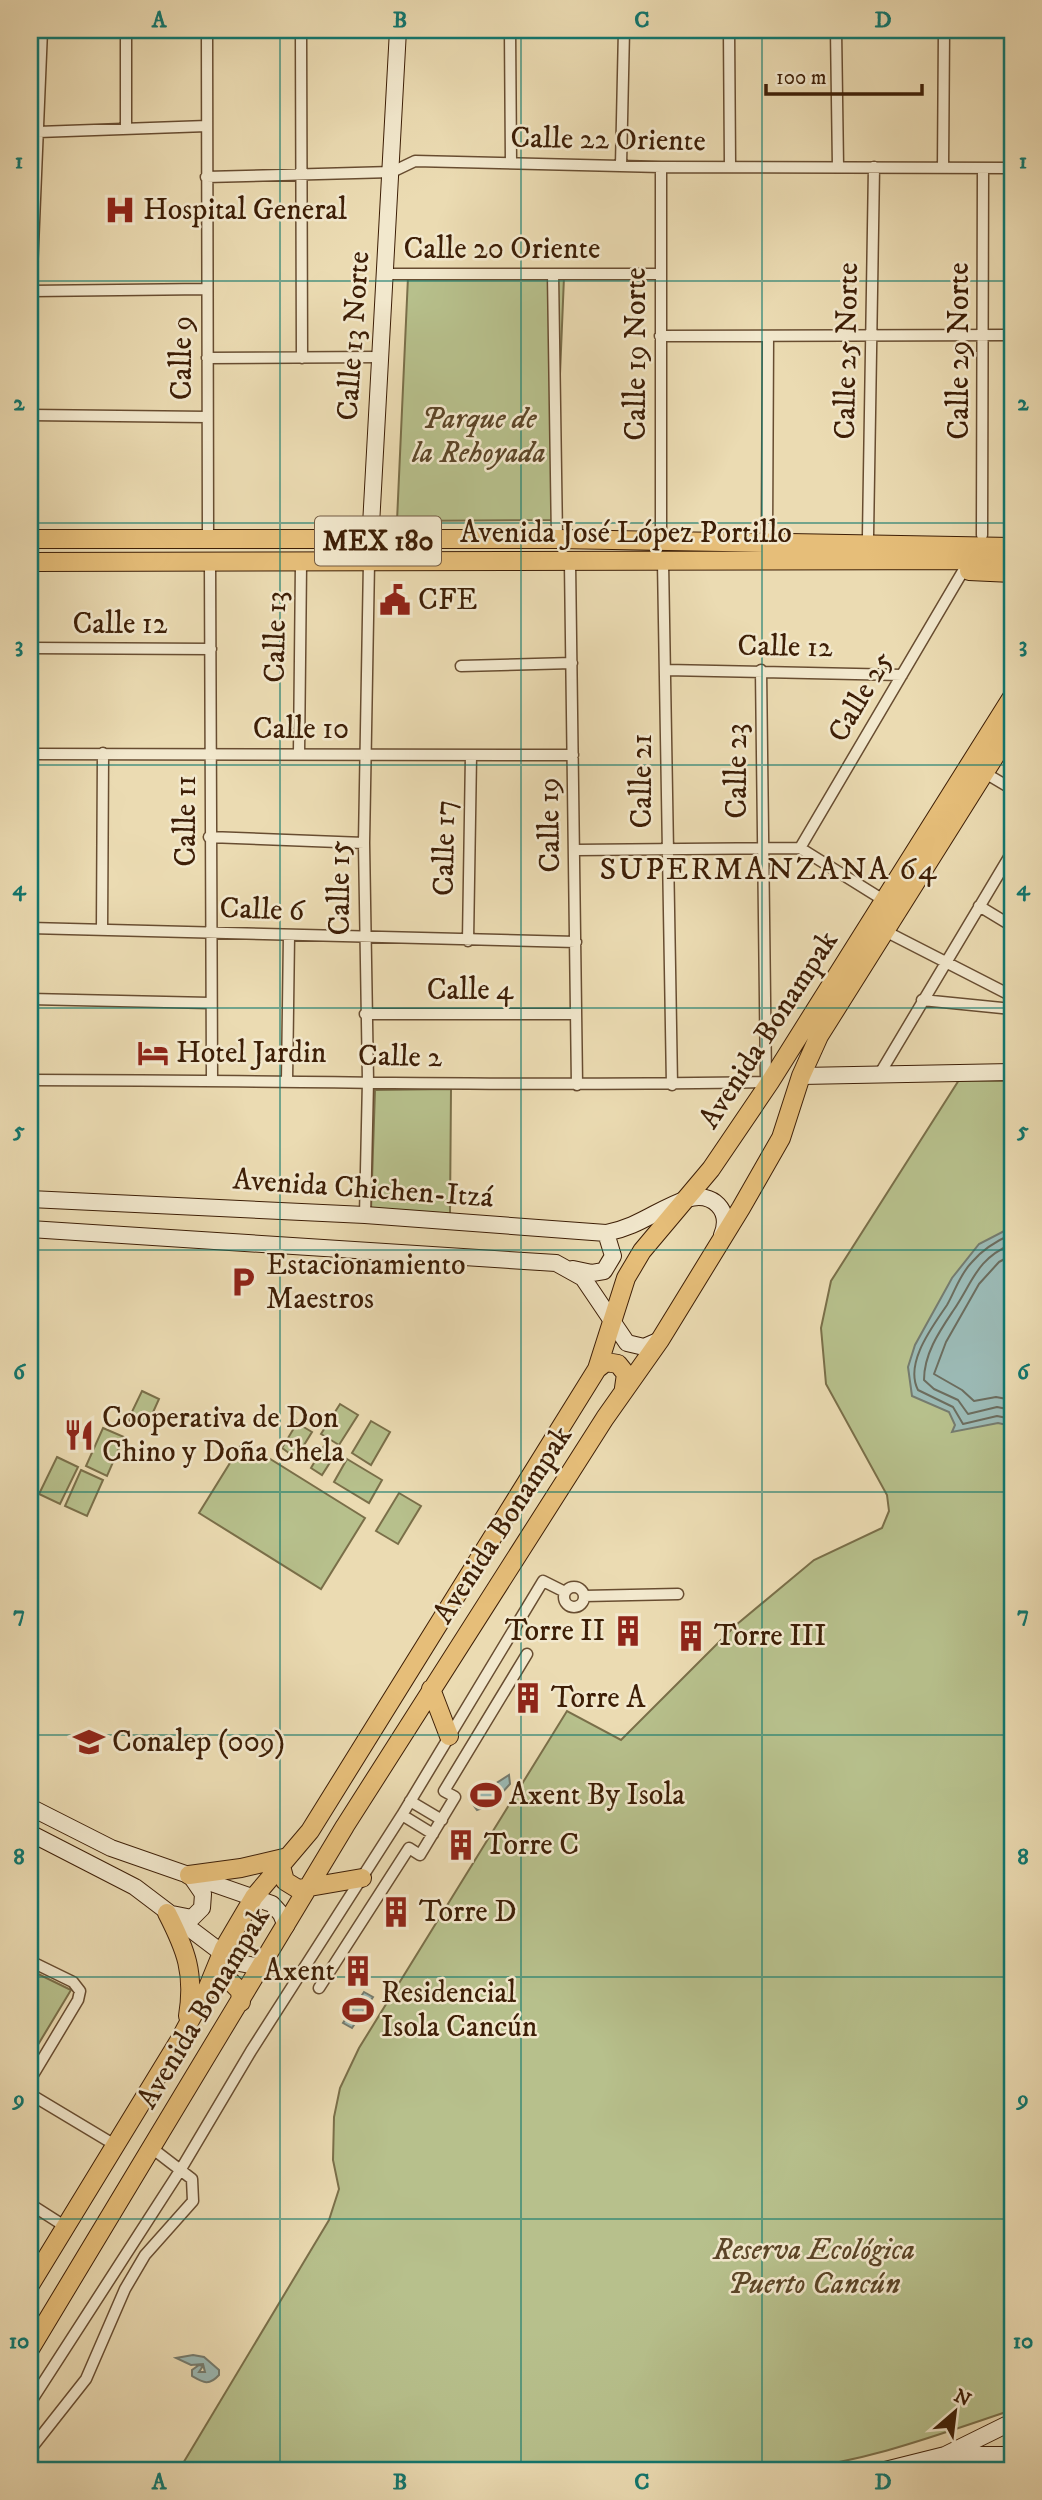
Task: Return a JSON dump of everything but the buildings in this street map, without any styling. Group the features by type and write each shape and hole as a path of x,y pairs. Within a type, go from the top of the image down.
{"main road":[{"path":"764,546 868,536 1012,536"},
{"name":"Avenida José López Portillo","path":"30,539 661,541 1012,560"},
{"name":"Avenida José López Portillo","path":"30,562 726,562 764,546 1012,547"},
{"path":"726,562 756,571 963,570 1012,573"},
{"name":"Avenida Bonampak","path":"30,2285 186,2029 254,1897 310,1831 597,1369 626,1278 642,1251 711,1168 885,901 1012,697"},
{"name":"Avenida Bonampak","path":"30,2349 431,1689 624,1388 660,1340 781,1138 801,1076 819,1036 1012,729"},
{"path":"597,1369 606,1362 618,1364 626,1374 624,1388"},
{"path":"431,1689 449,1735"},
{"path":"190,1875 284,1862 290,1886 298,1889 362,1878"},
{"path":"166,1913 186,1950 192,1991 186,2029"},
{"path":"208,1987 221,1980 231,1982 240,1991 241,2002"}],"street":[{"path":"30,319 33,178 38,132 42,30"},
{"path":"126,129 127,30"},
{"name":"Calle 9","path":"207,30 208,538"},
{"path":"301,30 302,358"},
{"name":"Calle 13 Norte","path":"369,562 398,30"},
{"path":"510,30 510,163"},
{"path":"621,165 624,30"},
{"path":"729,30 730,165"},
{"path":"836,30 838,167"},
{"path":"943,168 944,30"},
{"path":"38,132 207,126"},
{"name":"Calle 22 Oriente","path":"206,177 392,172 415,161 661,167 730,165 1012,168"},
{"name":"Calle 19 Norte","path":"661,167 661,541"},
{"name":"Calle 25 Norte","path":"868,536 874,167"},
{"name":"Calle 29 Norte","path":"982,535 983,168"},
{"name":"Calle 20 Oriente","path":"386,274 661,274"},
{"path":"553,274 558,539"},
{"path":"32,291 206,289"},
{"path":"660,336 1012,335"},
{"path":"764,546 768,336"},
{"path":"207,358 381,357"},
{"path":"30,415 207,417"},
{"name":"Calle 11","path":"210,562 212,1080"},
{"name":"Calle 15","path":"365,1215 368,1081 364,842 369,562"},
{"name":"Calle 21","path":"663,562 672,1084"},
{"name":"Calle 19","path":"570,563 576,850 577,1086"},
{"name":"Calle 13","path":"299,753 302,564"},
{"name":"Calle 25","path":"800,848 963,570"},
{"name":"Calle 12","path":"30,648 211,649"},
{"path":"461,666 572,663"},
{"name":"Calle 12","path":"666,670 902,675"},
{"name":"Calle 23","path":"761,670 761,849 768,1082"},
{"path":"102,930 103,753"},
{"name":"Calle 10","path":"30,754 573,755"},
{"name":"Calle 17","path":"468,941 471,755"},
{"path":"985,773 1012,789"},
{"path":"209,837 364,842"},
{"path":"576,850 800,848 885,901"},
{"path":"878,1075 943,963 1011,856"},
{"path":"979,906 1012,926"},
{"name":"Calle 6","path":"30,928 576,942"},
{"path":"885,931 1012,996"},
{"path":"287,1081 289,935"},
{"path":"30,999 210,1003"},
{"path":"922,1000 1012,1009"},
{"name":"Calle 4","path":"365,1014 575,1014"},
{"path":"801,1076 1012,1072"},
{"name":"Calle 2","path":"30,1080 368,1081 577,1086 768,1082"},
{"name":"Avenida Chichen-Itzá","path":"30,1199 365,1215 606,1233 634,1225 684,1200"},
{"path":"684,1200 708,1199 722,1208 726,1223 718,1244"},
{"name":"Avenida Chichen-Itzá","path":"30,1229 556,1263 592,1273 604,1272 613,1256 606,1233"},
{"path":"570,1269 595,1292 623,1339 632,1345 650,1346 660,1340"},
{"path":"30,2403 181,2169 251,2051 402,1815 543,1581 565,1592 576,1587 584,1596 678,1594"},
{"path":"318,1988 409,1848 420,1855 442,1820 455,1797 444,1791 527,1654"},
{"path":"410,1801 442,1820"},
{"path":"30,1807 111,1848 276,1907 286,1926"},
{"path":"402,1815 433,1834"},
{"path":"30,1833 135,1887 222,1955 245,1966 261,1967"},
{"path":"166,1913 192,1918 202,1908 203,1894 190,1875"},
{"path":"30,1961 73,1982 80,1991 30,2080"},
{"path":"30,2094 115,2146"},
{"path":"30,2449 86,2379 125,2289 145,2255 193,2201 192,2179 153,2149"},
{"path":"30,2204 65,2227"},
{"path":"886,2470 945,2455 1005,2425"},
{"path":"1005,2425 995,2445 1010,2456"},
{"path":"945,2455 1010,2456"}],"green space":[{"name":"Parque de la Rehoyada","path":"408,277 564,277 554,520 397,521"},
{"name":"Reserva Ecológica Puerto Cancún","path":"959,1080 1012,1081 1012,2410 873,2454 788,2470 179,2470 329,2220 339,2189 333,2160 334,2117 340,2088 359,2048 567,1711 621,1740 736,1625 814,1560 882,1528 889,1511 887,1495 826,1384 821,1328 831,1281"},
{"path":"451,1089 450,1214 371,1210 375,1090"},
{"path":"142,1391 159,1399 146,1428 128,1420"},
{"path":"340,1404 358,1415 339,1445 321,1434"},
{"path":"371,1421 390,1432 371,1465 352,1453"},
{"path":"297,1423 312,1432 296,1458 282,1448"},
{"path":"103,1428 124,1437 107,1476 86,1466"},
{"path":"243,1442 365,1518 321,1589 199,1513"},
{"path":"324,1446 336,1453 322,1475 311,1468"},
{"path":"57,1457 78,1467 60,1504 39,1494"},
{"path":"347,1459 382,1480 369,1503 334,1482"},
{"path":"81,1470 103,1480 87,1516 65,1506"},
{"path":"399,1493 421,1506 398,1544 376,1531"},
{"path":"30,1970 71,1990 30,2058"}],"water":[{"path":"1012,1227 1012,1426 998,1423 952,1432 955,1425 949,1412 912,1396 908,1367 915,1345 952,1278 979,1244"},
{"name":"Axent By Isola","path":"509,1775 510,1784 491,1805 477,1810 469,1799 475,1790 487,1789"},
{"name":"Residencial Isola Cancún","path":"364,1992 373,1997 352,2028 343,2023"},
{"path":"193,2355 204,2357 219,2370 219,2375 212,2381 203,2382 192,2376 192,2370 199,2365 203,2366 199,2372 205,2372 203,2364 191,2365 176,2358"}],"place":[{"name":"Hospital General","path":"120,210"},
{"name":"CFE","path":"395,600"},
{"name":"Hotel Jardin","path":"153,1053"},
{"name":"Estacionamiento Maestros","path":"243,1282"},
{"name":"Cooperativa de Don Chino y Doña Chela","path":"79,1435"},
{"name":"Torre II","path":"628,1631"},
{"name":"Torre III","path":"691,1636"},
{"name":"Torre A","path":"528,1698"},
{"name":"Conalep (009)","path":"89,1742"},
{"name":"Axent By Isola","path":"486,1795"},
{"name":"Torre C","path":"461,1845"},
{"name":"Torre D","path":"396,1912"},
{"name":"Axent","path":"358,1971"},
{"name":"Residencial Isola Cancún","path":"358,2010"}],"district":[{"name":"SUPERMANZANA 64","path":"769,870"}]}
